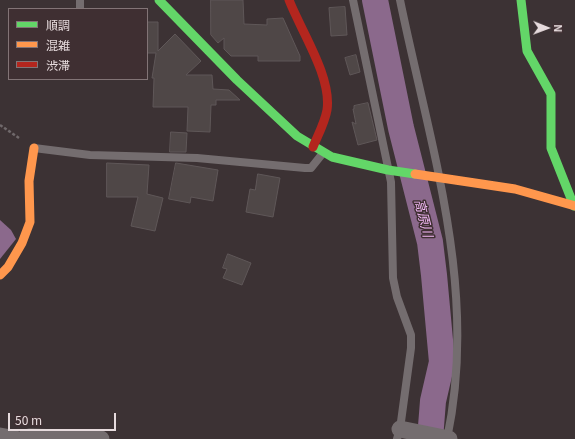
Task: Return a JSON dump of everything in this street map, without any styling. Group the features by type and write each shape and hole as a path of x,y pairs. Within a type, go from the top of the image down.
{"street":[{"path":"159,0 237,80 297,136 323,153 332,157 391,170 515,189 574,206"},
{"path":"289,0 295,19 322,75 327,94 328,109 313,147"},
{"path":"521,0 527,51 531,61 551,94 551,148 574,206"},
{"path":"0,275 8,267 22,243 30,222 29,181 34,148"},
{"path":"399,434 448,439"},
{"path":"0,436 16,439"},
{"path":"23,439 29,437 92,439"}],"lane":[{"path":"353,0 391,170 393,278 397,297 411,335 411,348 399,434"},
{"path":"400,0 454,257 458,311 455,397 448,439"},
{"path":"34,148 90,155 197,158 305,168 311,168 323,153"}],"path":[{"path":"0,124 34,148"}],"shaded area":[{"path":"0,220 11,230 16,239 0,259"}],"building":[{"path":"211,0 243,0 244,24 267,25 267,19 283,18 300,56 300,61 258,61 258,56 231,56 224,49 224,38 218,43 211,35"},
{"path":"345,7 347,35 331,36 329,8"},
{"path":"148,22 158,22 158,51 175,34 201,61 186,75 212,75 213,89 229,90 240,100 216,100 216,105 211,105 210,132 187,131 188,107 153,107 154,78 152,78 156,53 148,53"},
{"path":"356,55 360,72 350,75 345,58"},
{"path":"368,103 377,140 358,145 352,122 356,124 353,109 354,106"},
{"path":"171,132 187,133 186,152 170,152"},
{"path":"107,163 149,165 147,194 163,198 155,231 131,226 138,197 107,197"},
{"path":"176,163 218,170 213,201 191,197 190,203 169,199"},
{"path":"258,174 280,178 273,217 246,212 250,189 255,190"},
{"path":"228,254 251,263 242,285 223,278 227,269 223,268"}],"waterway":[{"name":"高原川","path":"375,0 401,128 430,242 442,362 433,401 430,439"}],"traffic: fast":[{"path":"159,0 237,80 297,136 332,157 388,170 415,174"},
{"path":"521,0 527,51 551,94 551,148 574,206"}],"traffic: slow":[{"path":"0,275 8,267 22,243 30,222 29,181 34,148"},
{"path":"415,174 515,189 575,206"}],"traffic: jam":[{"path":"289,0 314,54 325,83 327,110 323,124 313,147"}]}
